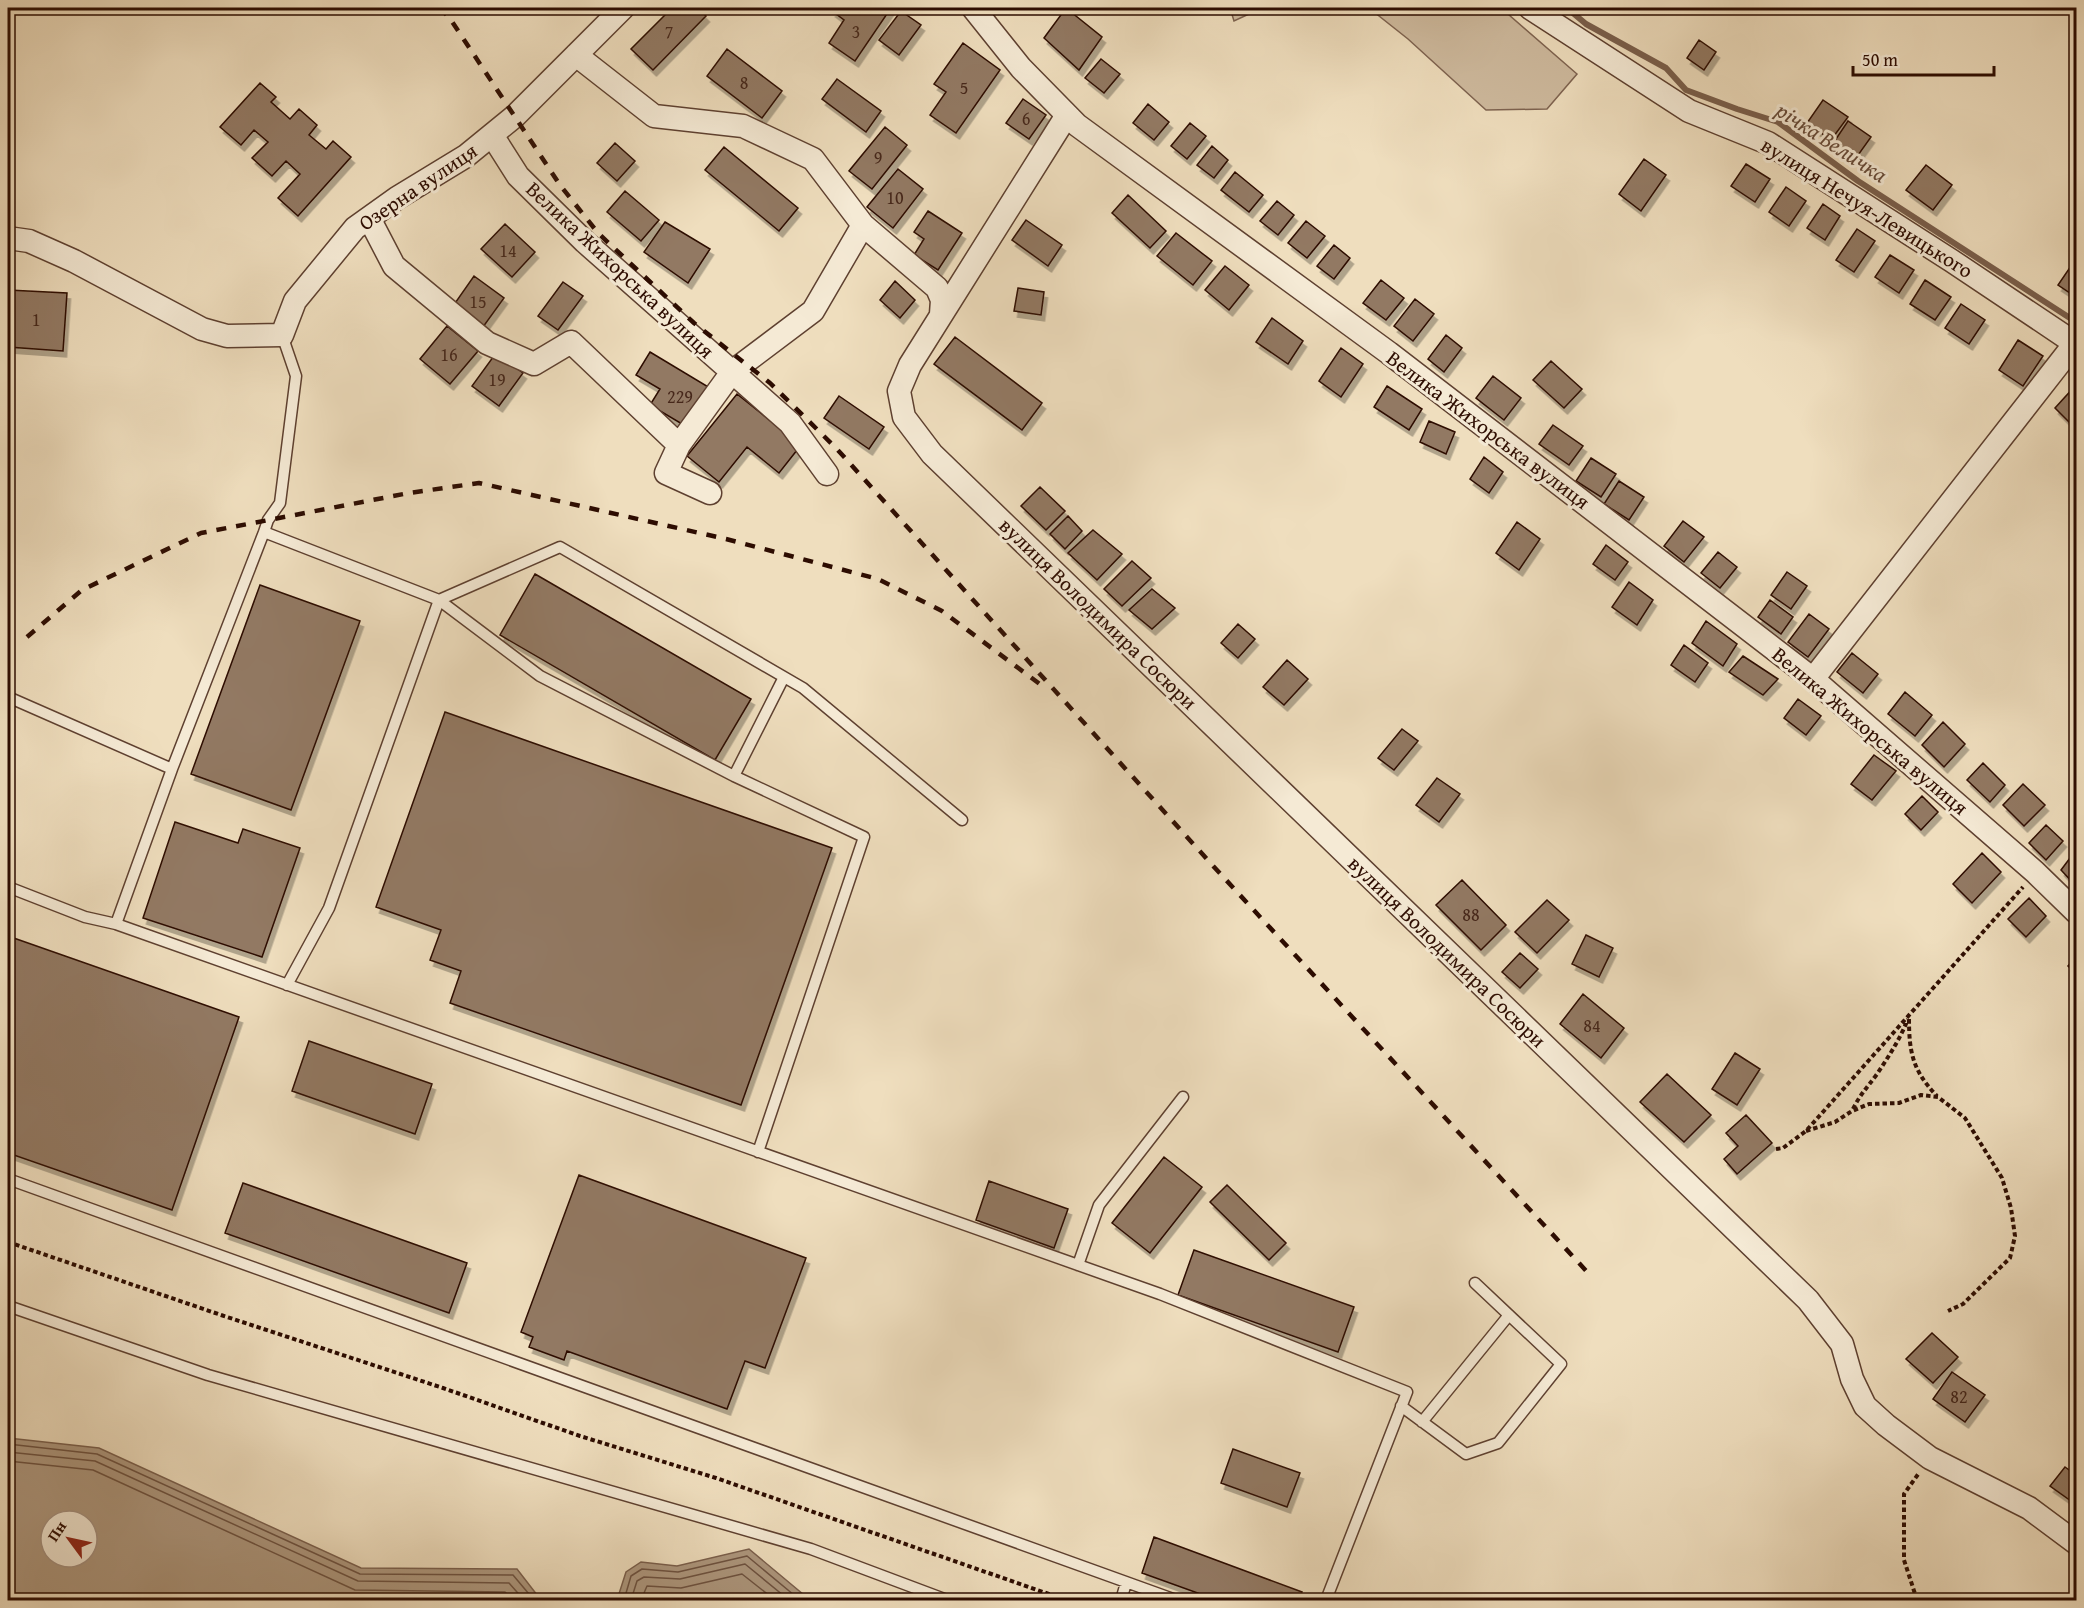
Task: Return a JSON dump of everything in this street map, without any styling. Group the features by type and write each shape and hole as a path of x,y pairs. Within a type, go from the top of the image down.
{"street":[{"name":"Озерна вулиця","path":"282,335 295,301 356,228 397,198 466,156 492,135 515,116 623,8"},
{"path":"941,314 1067,115 1022,68 973,8"},
{"name":"вулиця Нечуя-Левицького","path":"1530,8 1689,111 1768,142 2076,343"},
{"path":"576,55 654,116 742,126 813,159 863,225 937,288 942,300 941,314"},
{"name":"Велика Жихорська вулиця","path":"1067,115 1086,132 1389,354 1813,679 2035,872 2076,912"},
{"name":"Велика Жихорська вулиця","path":"492,135 518,176 568,226 790,423 827,474"},
{"path":"369,218 394,266 487,342 534,364 571,342 679,445"},
{"path":"732,372 813,311 863,225"},
{"path":"8,238 29,241 74,261 202,329 227,336 282,335"},
{"name":"вулиця Володимира Сосюри","path":"941,314 910,365 899,391 904,417 932,454 1808,1300 1842,1344 1852,1379 1865,1406 1930,1458 2029,1508 2076,1543"},
{"path":"1813,679 2076,343"},
{"name":"Велика Жихорська вулиця","path":"710,493 666,473 679,445 732,372"}],"lane":[{"path":"116,924 172,769 268,520 280,503 296,376 282,335"},
{"path":"264,532 439,600 540,676 734,776 864,837 758,1152"},
{"path":"287,985 329,908 439,600 560,547 803,688 962,820"},
{"path":"734,776 784,677"},
{"path":"8,697 172,769"},
{"path":"8,887 85,917 116,924 1077,1264 1160,1294 1407,1392 1326,1600"},
{"path":"1077,1264 1099,1205 1183,1097"},
{"path":"8,1179 1176,1600"},
{"path":"1401,1406 1466,1454 1498,1443 1561,1364 1475,1283"},
{"path":"8,1306 208,1375 811,1550 947,1600"},
{"path":"1422,1422 1509,1315"},
{"path":"1121,1600 1126,1583"}],"path":[{"path":"1776,1149 1782,1148 1806,1131 2035,872"},
{"path":"1909,1016 1912,1060 1926,1084 1938,1097 1965,1118 2002,1178 2011,1208 2015,1236 2010,1258 1962,1304 1948,1311"},
{"path":"1852,1111 1860,1093 1875,1076 1901,1038 1909,1016"},
{"path":"1806,1131 1835,1122 1869,1104 1899,1103 1921,1095 1938,1097"},
{"path":"8,1242 220,1315 433,1384 580,1436 716,1478 1066,1600"},
{"path":"1917,1600 1904,1560 1904,1494 1930,1458"}],"shaded area":[{"path":"1230,8 1262,8 1234,21"},
{"path":"1369,8 1501,8 1577,74 1547,109 1486,110 1408,39"}],"water":[{"path":"8,1438 99,1448 361,1568 517,1569 541,1600 8,1600"},
{"path":"749,1549 810,1600 617,1600 626,1572 641,1562 677,1566"}],"building":[{"path":"672,8 698,8 706,16 653,70 631,49"},
{"path":"835,8 891,8 855,61 829,43 844,20 832,11"},
{"path":"1066,8 1102,37 1079,70 1044,38"},
{"path":"901,11 921,25 899,55 879,40"},
{"path":"1699,40 1716,52 1704,70 1687,58"},
{"path":"963,43 1000,70 956,133 930,115 946,92 934,84"},
{"path":"727,49 782,91 762,118 707,76"},
{"path":"1101,59 1120,74 1104,93 1085,78"},
{"path":"837,79 881,111 866,132 822,99"},
{"path":"260,83 276,97 271,102 290,119 299,109 317,125 309,135 326,149 333,141 351,157 298,216 278,198 300,174 286,161 272,176 252,158 268,142 254,130 241,145 220,127"},
{"path":"1023,99 1046,115 1029,139 1006,123"},
{"path":"1823,100 1848,117 1831,140 1807,123"},
{"path":"1148,104 1169,122 1154,140 1133,123"},
{"path":"1848,121 1871,137 1856,158 1834,142"},
{"path":"1190,123 1206,136 1187,159 1171,146"},
{"path":"885,127 907,145 872,189 849,171"},
{"path":"615,143 635,161 617,181 597,163"},
{"path":"1212,146 1228,160 1214,178 1197,165"},
{"path":"724,147 798,208 779,231 705,170"},
{"path":"1644,159 1666,175 1641,211 1619,194"},
{"path":"1746,164 1770,179 1755,202 1731,186"},
{"path":"1926,165 1952,185 1933,210 1906,190"},
{"path":"898,169 923,189 893,228 867,207"},
{"path":"1235,172 1263,195 1249,212 1221,190"},
{"path":"1786,187 1806,201 1789,226 1769,212"},
{"path":"625,191 659,220 641,241 607,212"},
{"path":"1128,195 1166,231 1150,248 1112,213"},
{"path":"1277,201 1294,215 1278,235 1260,221"},
{"path":"1823,204 1840,216 1825,240 1807,228"},
{"path":"928,211 962,233 938,270 914,255 924,239 914,232"},
{"path":"1026,220 1062,245 1048,266 1012,240"},
{"path":"1306,221 1325,236 1307,258 1288,243"},
{"path":"665,222 710,249 688,283 644,252"},
{"path":"505,224 535,252 512,277 481,249"},
{"path":"1857,229 1875,241 1854,272 1836,260"},
{"path":"1176,233 1212,261 1193,285 1157,256"},
{"path":"1334,245 1350,258 1334,279 1317,266"},
{"path":"1890,255 1914,270 1899,293 1875,277"},
{"path":"2073,263 2076,265 2076,297 2058,285"},
{"path":"1225,266 1249,285 1229,310 1205,290"},
{"path":"474,276 504,298 483,327 453,306"},
{"path":"1381,280 1404,298 1386,320 1363,303"},
{"path":"1925,280 1951,297 1935,320 1910,304"},
{"path":"895,281 915,300 900,318 880,300"},
{"path":"563,282 583,296 558,330 538,316"},
{"path":"1018,288 1044,292 1041,315 1014,311"},
{"path":"8,290 67,293 63,351 8,347"},
{"path":"1415,299 1434,314 1413,341 1394,326"},
{"path":"1961,304 1985,320 1969,344 1945,328"},
{"path":"1272,318 1303,341 1288,364 1256,342"},
{"path":"447,326 478,351 450,384 420,359"},
{"path":"1446,335 1462,348 1444,372 1428,359"},
{"path":"955,337 1042,403 1022,430 934,364"},
{"path":"2018,340 2043,356 2023,386 1999,370"},
{"path":"1341,348 1363,364 1341,397 1319,381"},
{"path":"650,352 710,388 687,427 650,405 660,389 636,375"},
{"path":"496,353 523,373 499,406 472,386"},
{"path":"1551,361 1582,389 1564,408 1533,380"},
{"path":"1493,376 1521,398 1504,420 1476,398"},
{"path":"2076,385 2076,429 2055,408"},
{"path":"1387,386 1422,409 1409,430 1374,407"},
{"path":"737,394 801,445 779,473 747,447 719,482 687,456"},
{"path":"839,396 884,427 869,449 824,418"},
{"path":"1429,421 1455,432 1446,454 1420,442"},
{"path":"1553,425 1583,446 1569,465 1539,444"},
{"path":"1484,457 1503,472 1489,493 1470,479"},
{"path":"1591,458 1616,474 1601,497 1576,481"},
{"path":"1619,481 1644,497 1629,520 1604,504"},
{"path":"1040,487 1065,511 1046,530 1021,506"},
{"path":"1068,516 1082,531 1065,549 1050,534"},
{"path":"1683,521 1704,537 1684,562 1664,546"},
{"path":"1517,522 1540,539 1519,570 1496,553"},
{"path":"1093,530 1122,554 1097,580 1068,553"},
{"path":"1606,545 1628,562 1615,580 1593,564"},
{"path":"1718,552 1737,567 1720,588 1701,573"},
{"path":"1132,561 1151,578 1122,606 1104,589"},
{"path":"1787,572 1807,586 1791,609 1771,595"},
{"path":"535,574 751,699 715,760 500,635"},
{"path":"1629,582 1653,600 1637,625 1612,607"},
{"path":"260,585 360,621 291,810 191,774"},
{"path":"1152,589 1175,608 1152,629 1129,610"},
{"path":"1770,600 1793,617 1781,634 1758,617"},
{"path":"1809,614 1829,629 1808,657 1788,642"},
{"path":"1706,621 1737,644 1723,666 1692,643"},
{"path":"1238,624 1255,639 1238,658 1221,643"},
{"path":"1684,645 1708,663 1695,682 1671,665"},
{"path":"1852,653 1878,674 1863,693 1837,672"},
{"path":"1743,656 1778,679 1763,695 1729,672"},
{"path":"1287,660 1308,679 1284,705 1263,687"},
{"path":"1905,692 1932,715 1915,736 1888,714"},
{"path":"1798,699 1821,716 1806,735 1784,718"},
{"path":"445,712 832,848 741,1105 450,1003 461,971 430,960 441,930 376,907"},
{"path":"1943,722 1965,744 1944,767 1922,745"},
{"path":"1402,729 1418,741 1394,770 1378,758"},
{"path":"1874,755 1896,771 1872,800 1851,784"},
{"path":"1983,763 2005,785 1990,802 1967,780"},
{"path":"1437,778 1460,794 1439,822 1416,805"},
{"path":"2023,784 2045,805 2024,826 2003,805"},
{"path":"1922,796 1938,812 1921,830 1905,814"},
{"path":"175,822 238,843 243,829 300,848 262,957 143,918"},
{"path":"2046,825 2063,841 2046,860 2029,843"},
{"path":"2076,850 2076,886 2061,870"},
{"path":"1982,853 2001,872 1972,903 1953,884"},
{"path":"1462,880 1506,925 1481,950 1436,905"},
{"path":"2029,898 2046,916 2026,937 2008,919"},
{"path":"1547,900 1569,920 1537,953 1515,932"},
{"path":"1586,935 1613,948 1599,977 1572,964"},
{"path":"8,936 239,1017 172,1210 8,1153"},
{"path":"1520,953 1538,969 1520,988 1502,972"},
{"path":"2076,957 2076,974 2068,966"},
{"path":"1583,994 1624,1028 1601,1058 1560,1024"},
{"path":"309,1041 432,1084 415,1134 292,1091"},
{"path":"1735,1053 1760,1069 1737,1105 1712,1089"},
{"path":"1667,1074 1711,1115 1684,1142 1640,1102"},
{"path":"1746,1115 1772,1143 1737,1174 1724,1159 1738,1146 1726,1133"},
{"path":"1164,1157 1202,1187 1150,1253 1112,1223"},
{"path":"579,1175 806,1258 765,1368 745,1361 727,1409 567,1351 564,1360 529,1347 533,1337 521,1332"},
{"path":"989,1181 1068,1209 1054,1248 976,1220"},
{"path":"243,1183 467,1263 449,1313 225,1233"},
{"path":"1227,1185 1286,1243 1269,1260 1210,1202"},
{"path":"1194,1250 1354,1307 1338,1352 1178,1295"},
{"path":"1932,1333 1958,1357 1933,1383 1906,1359"},
{"path":"1952,1372 1985,1395 1965,1422 1933,1399"},
{"path":"2076,1424 2076,1440 2070,1436"},
{"path":"1233,1449 1300,1473 1287,1507 1221,1483"},
{"path":"2065,1467 2076,1475 2076,1494 2071,1501 2050,1486"},
{"path":"1154,1537 1302,1592 1298,1600 1217,1600 1142,1573"}],"waterway":[{"name":"річка Величка","path":"1567,8 1586,24 1666,68 1686,90 1778,122 1858,181 2073,320"}],"railway":[{"path":"439,8 449,17 560,185 598,233 694,323 770,383 836,448 1215,868 1590,1275"},
{"path":"27,637 82,590 201,533 409,493 479,483 726,539 878,579 942,611 1041,685"}]}
